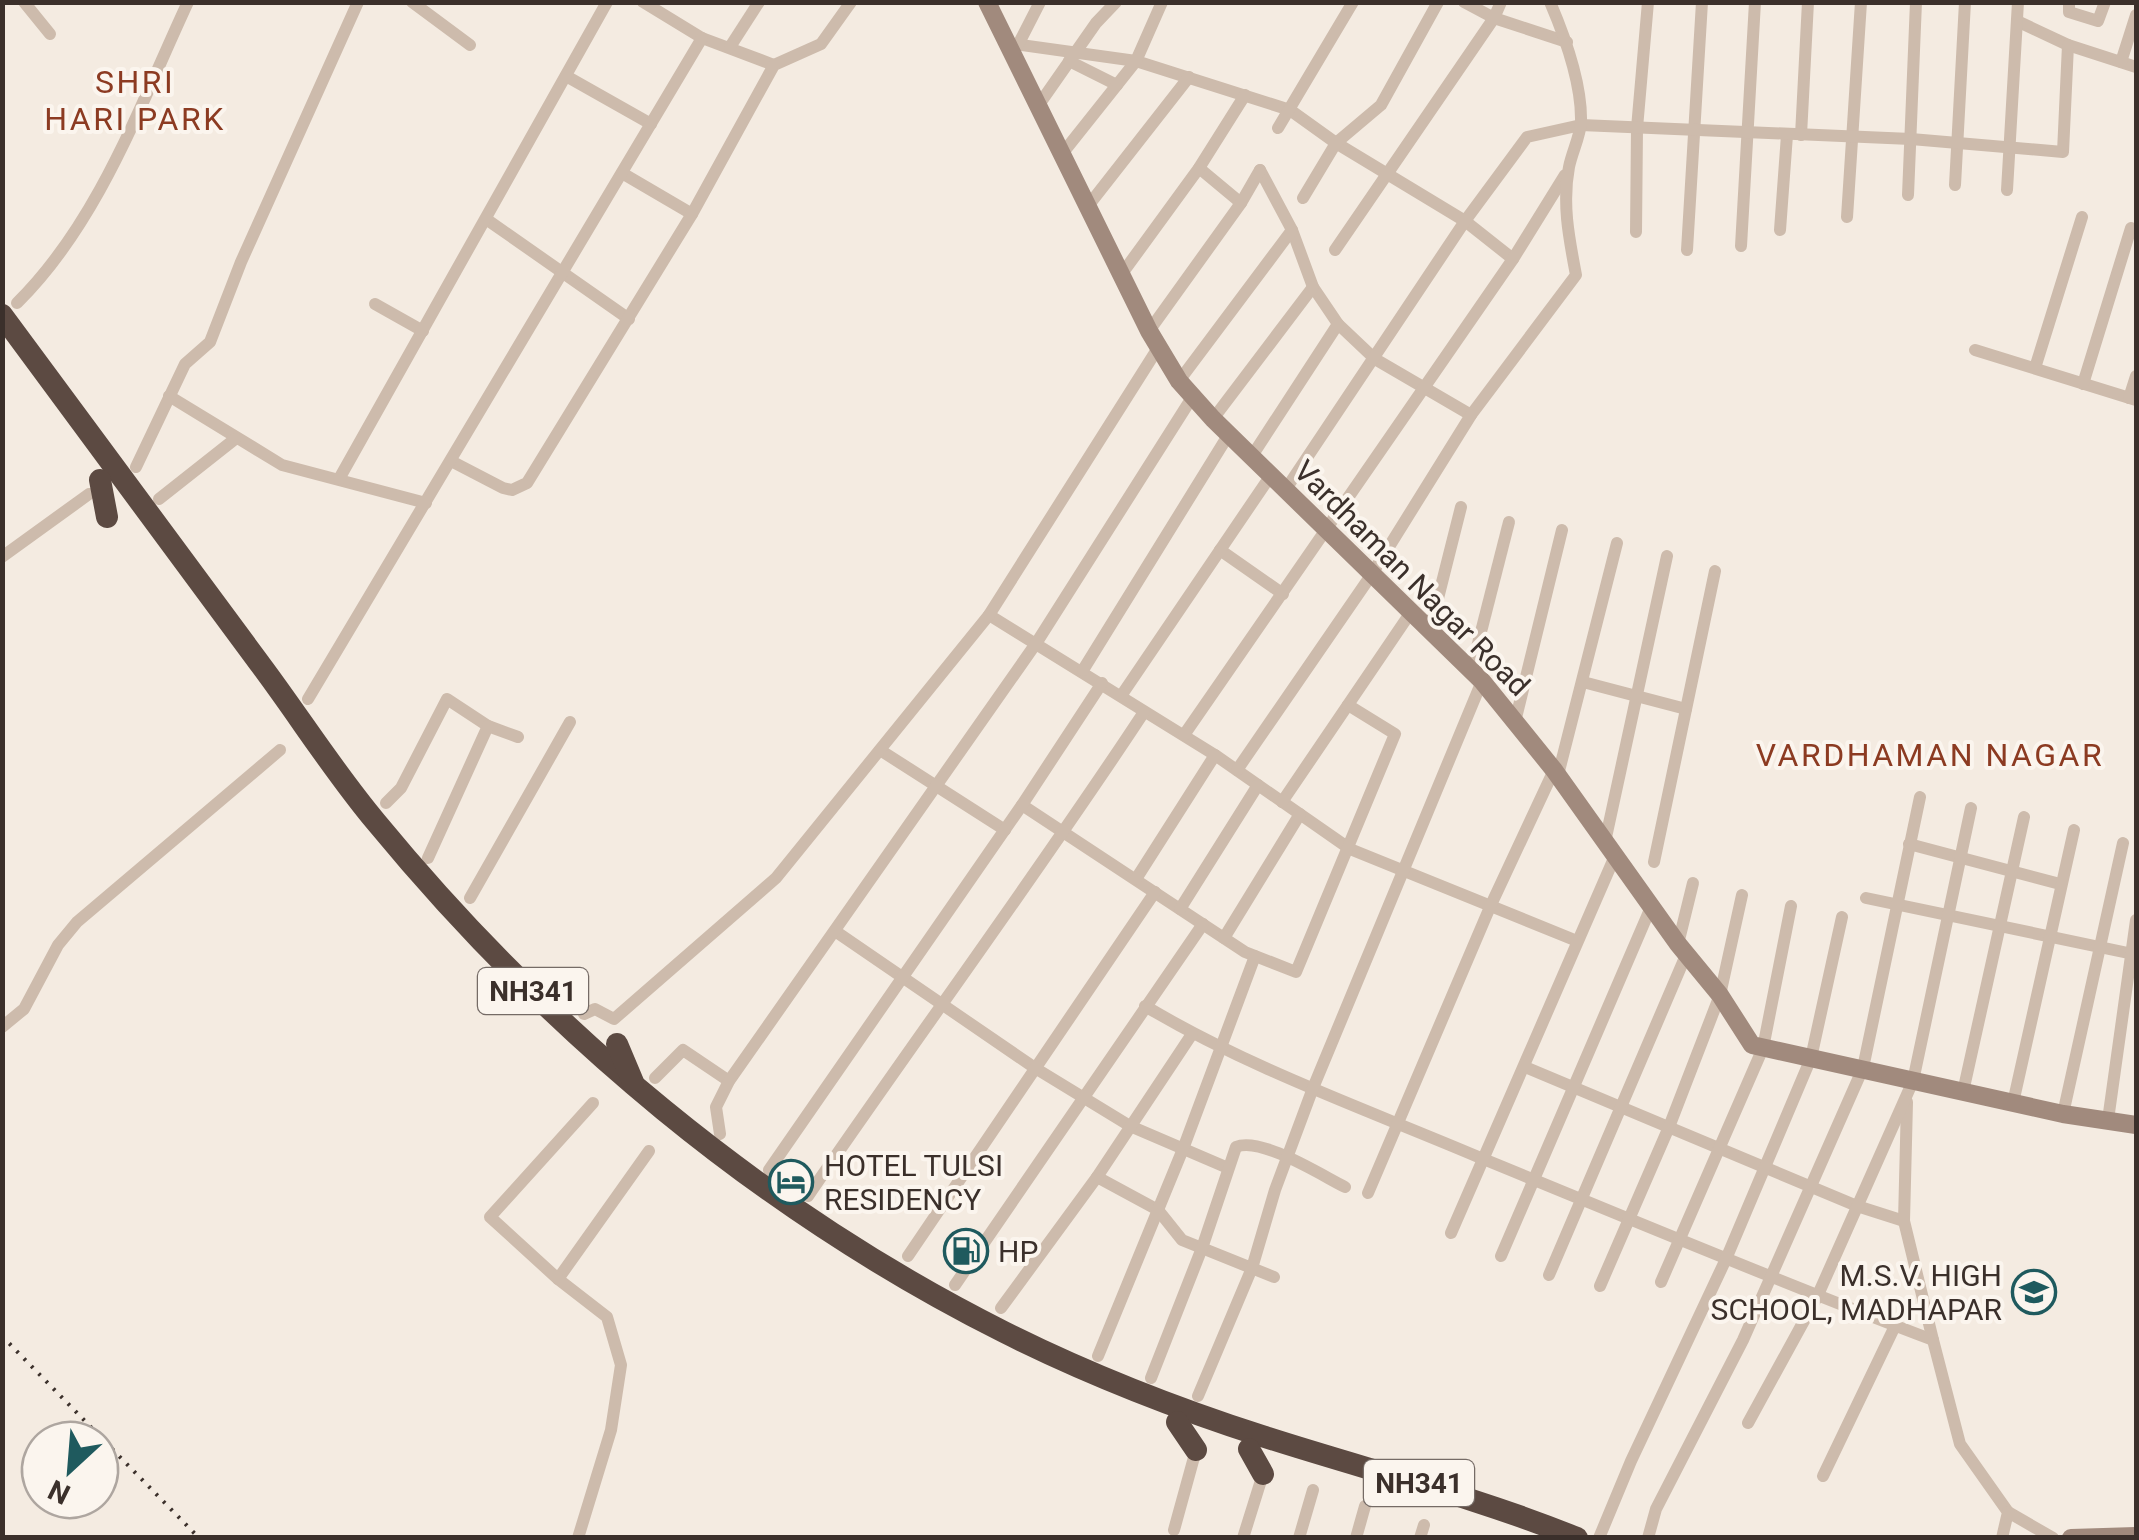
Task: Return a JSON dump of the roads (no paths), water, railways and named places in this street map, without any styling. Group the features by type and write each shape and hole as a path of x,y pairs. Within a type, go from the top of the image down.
{"highway":[{"name":"NH341","path":"10,309 134,494 382,830 527,986 645,1082"},
{"path":"134,494 136,467"},
{"path":"95,487 106,517"},
{"path":"382,830 386,803"},
{"name":"NH341","path":"617,1044 676,1122 800,1201 922,1288 1005,1332 1254,1442 1431,1486 1576,1538"},
{"name":"NH341","path":"769,1170 800,1201"},
{"path":"1176,1422 1196,1450"},
{"path":"1254,1442 1263,1474"}],"street":[{"path":"24,2 50,34"},
{"path":"10,309 38,282 102,187 188,2"},
{"path":"136,467 185,364 210,342 241,262 358,2"},
{"path":"412,2 470,45"},
{"path":"339,480 607,2"},
{"path":"730,47 759,2"},
{"path":"451,460 503,488 512,490 527,483 692,214 774,65 821,44 851,2"},
{"name":"Vardhaman Nagar Road","path":"988,2 1013,44 1038,106 1149,331 1179,381 1477,676 1556,773 1650,907 1720,995 1752,1045 1763,1048"},
{"path":"1040,2 1013,44 1072,57 1136,61 1290,110 1465,222 1512,259"},
{"path":"1038,106 1116,2"},
{"path":"1062,154 1136,61 1162,2"},
{"path":"1278,128 1353,2"},
{"path":"1303,198 1336,143 1381,105 1438,2"},
{"path":"1464,2 1494,18 1567,42"},
{"path":"1335,250 1494,18 1501,2"},
{"path":"1237,770 1372,574 1471,415 1576,275 1564,216 1569,168 1581,125 1567,42 1550,2"},
{"path":"1636,232 1637,128 1648,2"},
{"path":"1688,250 1702,2"},
{"path":"1741,246 1755,2"},
{"path":"1780,230 1808,2"},
{"path":"1848,217 1861,2"},
{"path":"1908,195 1916,2"},
{"path":"1955,185 1965,2"},
{"path":"2006,190 2018,2"},
{"path":"2070,2 2069,12 2098,21 2106,2"},
{"path":"647,3 702,38 774,65"},
{"path":"2121,62 2136,15"},
{"path":"2018,21 2068,46 2136,67"},
{"path":"308,699 702,38"},
{"path":"1286,489 1465,222 1527,137 1581,125 1911,139 2063,152 2068,46"},
{"path":"1072,57 1117,85"},
{"path":"566,76 651,124"},
{"path":"1088,206 1189,77"},
{"path":"1121,275 1199,168 1245,95"},
{"path":"1199,168 1241,203"},
{"path":"1184,735 1551,202 1569,168"},
{"path":"1149,331 1241,203 1260,170 1292,230 1313,287 1338,324 1375,359 1471,415"},
{"path":"622,173 692,214"},
{"path":"2034,368 2082,217"},
{"path":"486,219 629,319"},
{"path":"2083,384 2131,228"},
{"path":"1179,381 1292,230"},
{"path":"1213,418 1313,287"},
{"path":"375,304 422,331"},
{"path":"1252,456 1338,324"},
{"path":"584,1014 595,1010 614,1019 776,878 990,615 1158,348"},
{"path":"1974,350 2133,399 2136,376"},
{"path":"169,396 282,465 426,502"},
{"path":"720,1134 716,1107 729,1081 1037,642 1192,396"},
{"path":"1083,670 1229,434"},
{"path":"159,498 235,439"},
{"path":"1121,696 1271,474"},
{"path":"2,557 95,487"},
{"path":"1430,630 1460,508"},
{"path":"1198,1396 1252,1268 1313,1088 1477,676 1509,522"},
{"path":"1515,722 1562,530"},
{"path":"1368,1193 1490,907 1556,773 1583,682 1616,543"},
{"path":"1220,550 1282,594"},
{"path":"1452,1233 1577,940 1610,849 1666,556"},
{"path":"1654,862 1715,571"},
{"path":"1282,802 1410,612"},
{"path":"990,615 1215,755 1350,849 1577,940"},
{"path":"1583,682 1686,710"},
{"path":"769,1170 1102,684"},
{"path":"386,803 401,788 446,698 488,726 518,737"},
{"path":"1022,804 1224,938 1255,956 1296,972 1395,734 1348,705"},
{"path":"800,1201 1065,832 1144,712"},
{"path":"470,898 570,722"},
{"path":"428,858 488,726"},
{"path":"2,1027 24,1009 58,945 78,922 280,750"},
{"path":"880,750 1005,830"},
{"path":"1136,880 1215,755"},
{"path":"1180,909 1258,785"},
{"path":"1648,1538 1656,1509 1687,1454 1772,1277 1862,1068 1920,797"},
{"path":"1971,808 1910,1088 1904,1220 1960,1444 2008,1512 2052,1538"},
{"path":"1224,938 1300,814"},
{"path":"1962,1092 2024,817"},
{"path":"2013,1103 2074,830"},
{"path":"2063,1114 2123,843"},
{"path":"1909,844 2060,884"},
{"path":"1549,1275 1621,1107 1682,949 1693,883"},
{"path":"908,1256 1156,892"},
{"path":"1600,1286 1631,1220 1720,995 1742,895"},
{"path":"1866,898 2134,954"},
{"path":"1660,1282 1763,1048 1791,906"},
{"path":"1501,1256 1650,907"},
{"path":"1600,1538 1631,1461 1726,1259 1811,1058 1842,918"},
{"path":"2108,1120 2136,920"},
{"path":"954,1285 1203,924"},
{"path":"835,931 1085,1099 1130,1126 1228,1168"},
{"path":"1098,1356 1183,1149 1255,956"},
{"path":"1145,1006 1220,1048 1313,1088 1816,1297 1932,1340"},
{"path":"1002,1308 1097,1177 1192,1034"},
{"path":"1763,1048 1862,1068 1910,1088 1962,1092 2063,1114 2136,1124"},
{"path":"645,1082 683,1050 729,1081"},
{"path":"1524,1067 1857,1206 1904,1220"},
{"path":"1748,1423 1816,1297 1910,1088"},
{"path":"578,1538 611,1430 621,1365 608,1317 558,1279 490,1217 593,1103"},
{"path":"1151,1378 1239,1144 1288,1158 1344,1187"},
{"path":"558,1279 649,1151"},
{"path":"1097,1177 1158,1210 1182,1240 1274,1277"},
{"path":"1824,1476 1895,1326"},
{"path":"1174,1530 1196,1450"},
{"path":"1243,1538 1263,1474"},
{"path":"1299,1538 1313,1490"},
{"path":"1356,1538 1365,1506"},
{"path":"2002,1538 2008,1512"},
{"path":"2071,1538 2136,1536"}],"railway":[{"path":"2,1336 199,1538"}],"place":[{"name":"HOTEL TULSI RESIDENCY","path":"791,1182"},
{"name":"HP","path":"966,1251"},
{"name":"M.S.V. HIGH SCHOOL, MADHAPAR","path":"2034,1292"}],"district":[{"name":"SHRI HARI PARK","path":"135,100"},
{"name":"VARDHAMAN NAGAR","path":"1930,755"}]}
